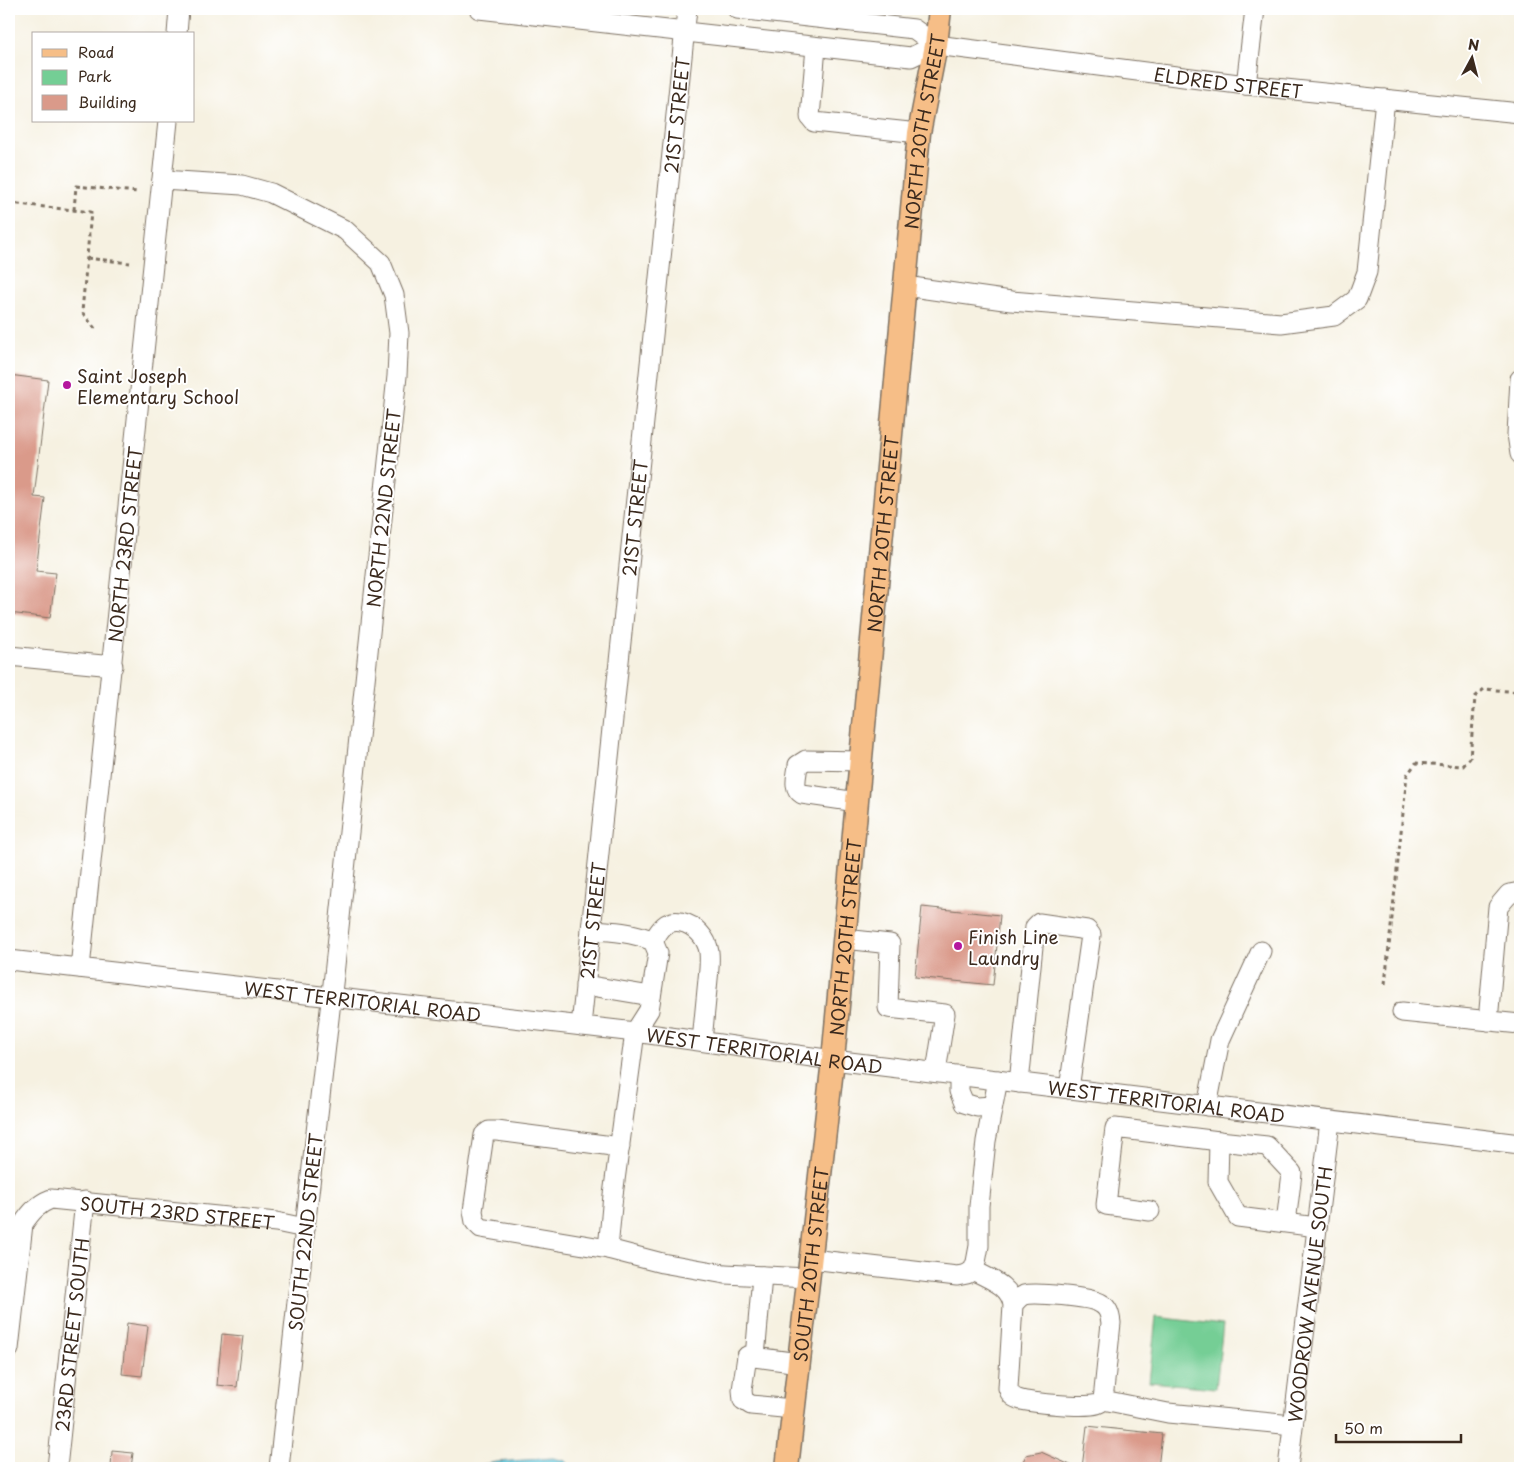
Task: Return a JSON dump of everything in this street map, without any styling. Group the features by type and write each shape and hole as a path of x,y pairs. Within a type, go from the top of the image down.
{"main road":[{"name":"NORTH 20TH STREET","path":"833,1060 919,133 936,45 940,9"},
{"name":"SOUTH 20TH STREET","path":"786,1468 833,1060"}],"street":[{"path":"177,32 179,9"},
{"path":"479,9 911,57 936,45 914,29 737,9"},
{"name":"21ST STREET","path":"581,1026 687,9"},
{"path":"1246,85 1254,9"},
{"name":"ELDRED STREET","path":"936,45 1246,85 1520,113"},
{"path":"816,47 810,117 814,122 919,133"},
{"path":"905,286 1011,301 1281,323 1334,316 1357,299 1368,272 1385,99"},
{"name":"NORTH 23RD STREET","path":"80,968 113,666 168,122"},
{"name":"NORTH 22ND STREET","path":"162,180 242,185 271,193 318,216 345,230 381,263 394,294 399,332 397,376 332,996"},
{"path":"1520,379 1517,434 1520,454"},
{"path":"9,656 113,666"},
{"path":"857,802 802,794 795,787 798,765 806,760 861,761"},
{"path":"1488,1021 1498,908 1509,894 1520,892"},
{"path":"653,941 663,925 669,921 674,921 687,924 702,935 706,943 710,961 702,1041"},
{"path":"1019,1083 1035,927 1039,923 1087,930 1091,935 1069,1089"},
{"path":"591,930 624,932 653,941"},
{"path":"844,939 890,944 888,1008 945,1014 936,1072"},
{"path":"608,1249 635,1032 649,1010 658,954 653,941"},
{"path":"1207,1106 1220,1040 1262,951"},
{"name":"WEST TERRITORIAL ROAD","path":"9,960 635,1032 833,1060 1520,1144"},
{"path":"585,985 651,996"},
{"name":"SOUTH 22ND STREET","path":"280,1468 332,996"},
{"path":"1402,1012 1520,1024"},
{"path":"959,1075 958,1092 964,1103 977,1107 992,1106"},
{"path":"620,1147 497,1130 489,1131 484,1135 473,1211 475,1222 481,1228 608,1249 680,1266 725,1274 762,1276 810,1268 957,1276 967,1274 973,1270 976,1262 979,1246 979,1206 986,1141 998,1080"},
{"path":"1118,1095 1106,1205 1150,1211"},
{"path":"1147,1132 1151,1099"},
{"path":"1268,1146 1271,1114"},
{"name":"WOODROW AVENUE SOUTH","path":"1288,1468 1330,1121"},
{"path":"1115,1128 1268,1146 1292,1173 1323,1178"},
{"path":"1219,1141 1218,1182 1238,1217 1317,1227"},
{"path":"1286,1223 1292,1173"},
{"name":"SOUTH 23RD STREET","path":"9,1349 24,1224 30,1213 40,1203 51,1199 85,1201 276,1222 305,1228"},
{"name":"23RD STREET SOUTH","path":"57,1468 85,1201"},
{"path":"973,1270 1009,1292 1013,1306 1008,1388 1011,1395 1028,1401 1081,1406 1098,1404 1103,1400 1111,1323 1109,1312 1105,1307 1100,1302 1089,1300 1026,1294 1020,1297 1013,1306"},
{"path":"755,1357 762,1276"},
{"path":"793,1409 751,1405 744,1400 742,1390 747,1356 799,1363"},
{"path":"1103,1400 1168,1414 1293,1425"}],"path":[{"path":"74,210 76,186 137,192"},
{"path":"9,203 91,212 82,312 97,331"},
{"path":"87,258 130,263"},
{"path":"1385,984 1407,775 1416,763 1463,766 1470,758 1475,697 1484,689 1520,692"}],"green space":[{"path":"1156,1317 1223,1325 1216,1388 1149,1382"}],"water":[{"path":"553,1458 566,1461 568,1468 464,1468 496,1462"}],"building":[{"path":"9,375 48,380 34,497 45,498 36,571 56,573 50,618 9,613"},
{"name":"Finish Line Laundry","path":"922,907 1000,915 993,985 915,977"},
{"path":"127,1323 148,1326 142,1376 122,1374"},
{"path":"222,1334 243,1336 237,1387 217,1385"},
{"path":"1087,1426 1162,1434 1158,1468 1082,1468"},
{"path":"112,1451 133,1453 131,1468 111,1468"},
{"path":"1041,1452 1077,1468 1020,1468 1026,1455"}],"place":[{"name":"Saint Joseph Elementary School","path":"67,385"},
{"name":"Finish Line Laundry","path":"958,946"}]}
